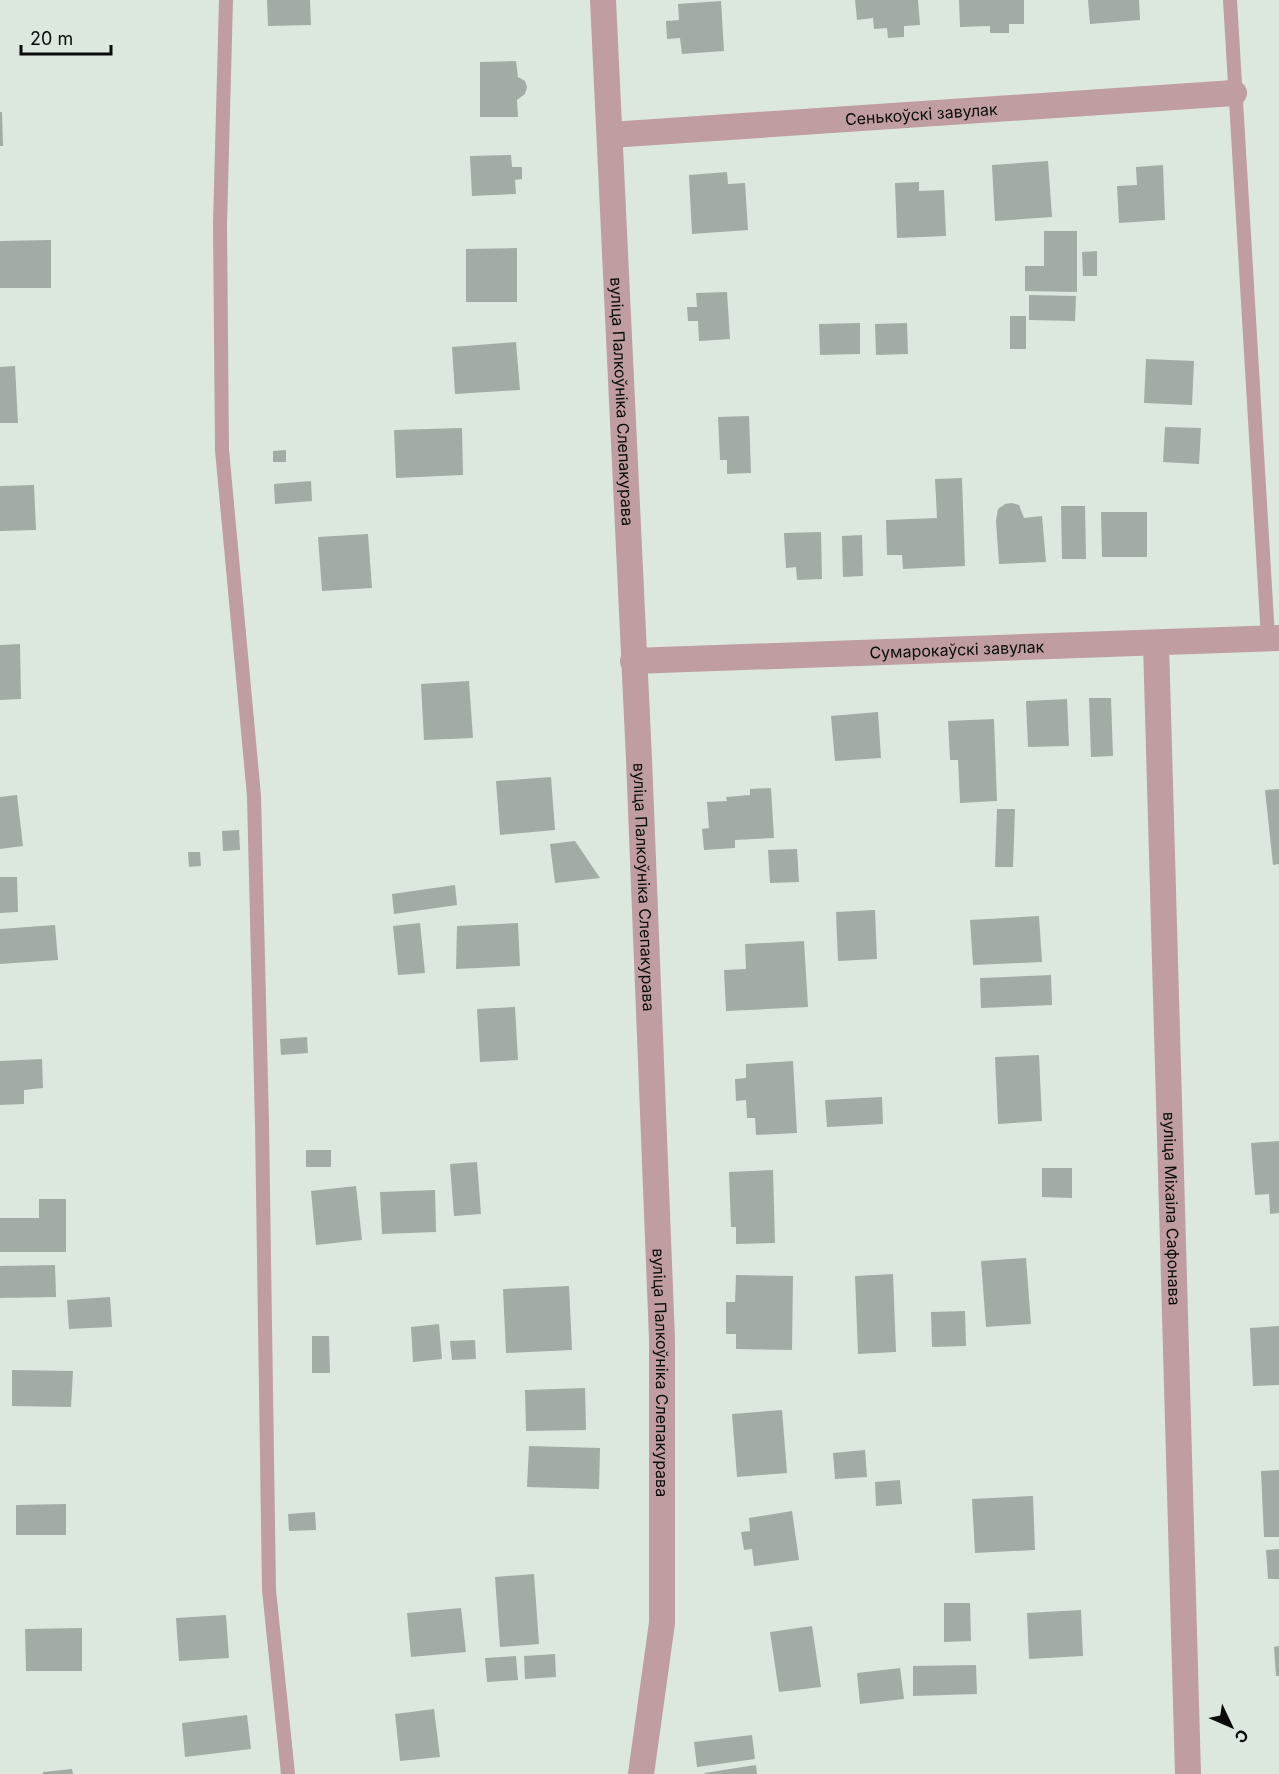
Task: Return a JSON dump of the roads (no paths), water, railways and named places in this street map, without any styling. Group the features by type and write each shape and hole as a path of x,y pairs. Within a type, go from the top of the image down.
{"street":[{"name":"вуліца Палкоўніка Слепакурава","path":"603,0 640,783 662,1339 662,1623 642,1774"},
{"name":"Сенькоўскі завулак","path":"610,135 1234,93"},
{"name":"Сумарокаўскі завулак","path":"633,661 1274,638"},
{"name":"вуліца Міхаіла Сафонава","path":"1156,643 1188,1774"}],"lane":[{"path":"226,0 220,224 222,450 254,796 262,1124 269,1590 288,1774"},
{"path":"1230,0 1234,93 1274,638"}]}
